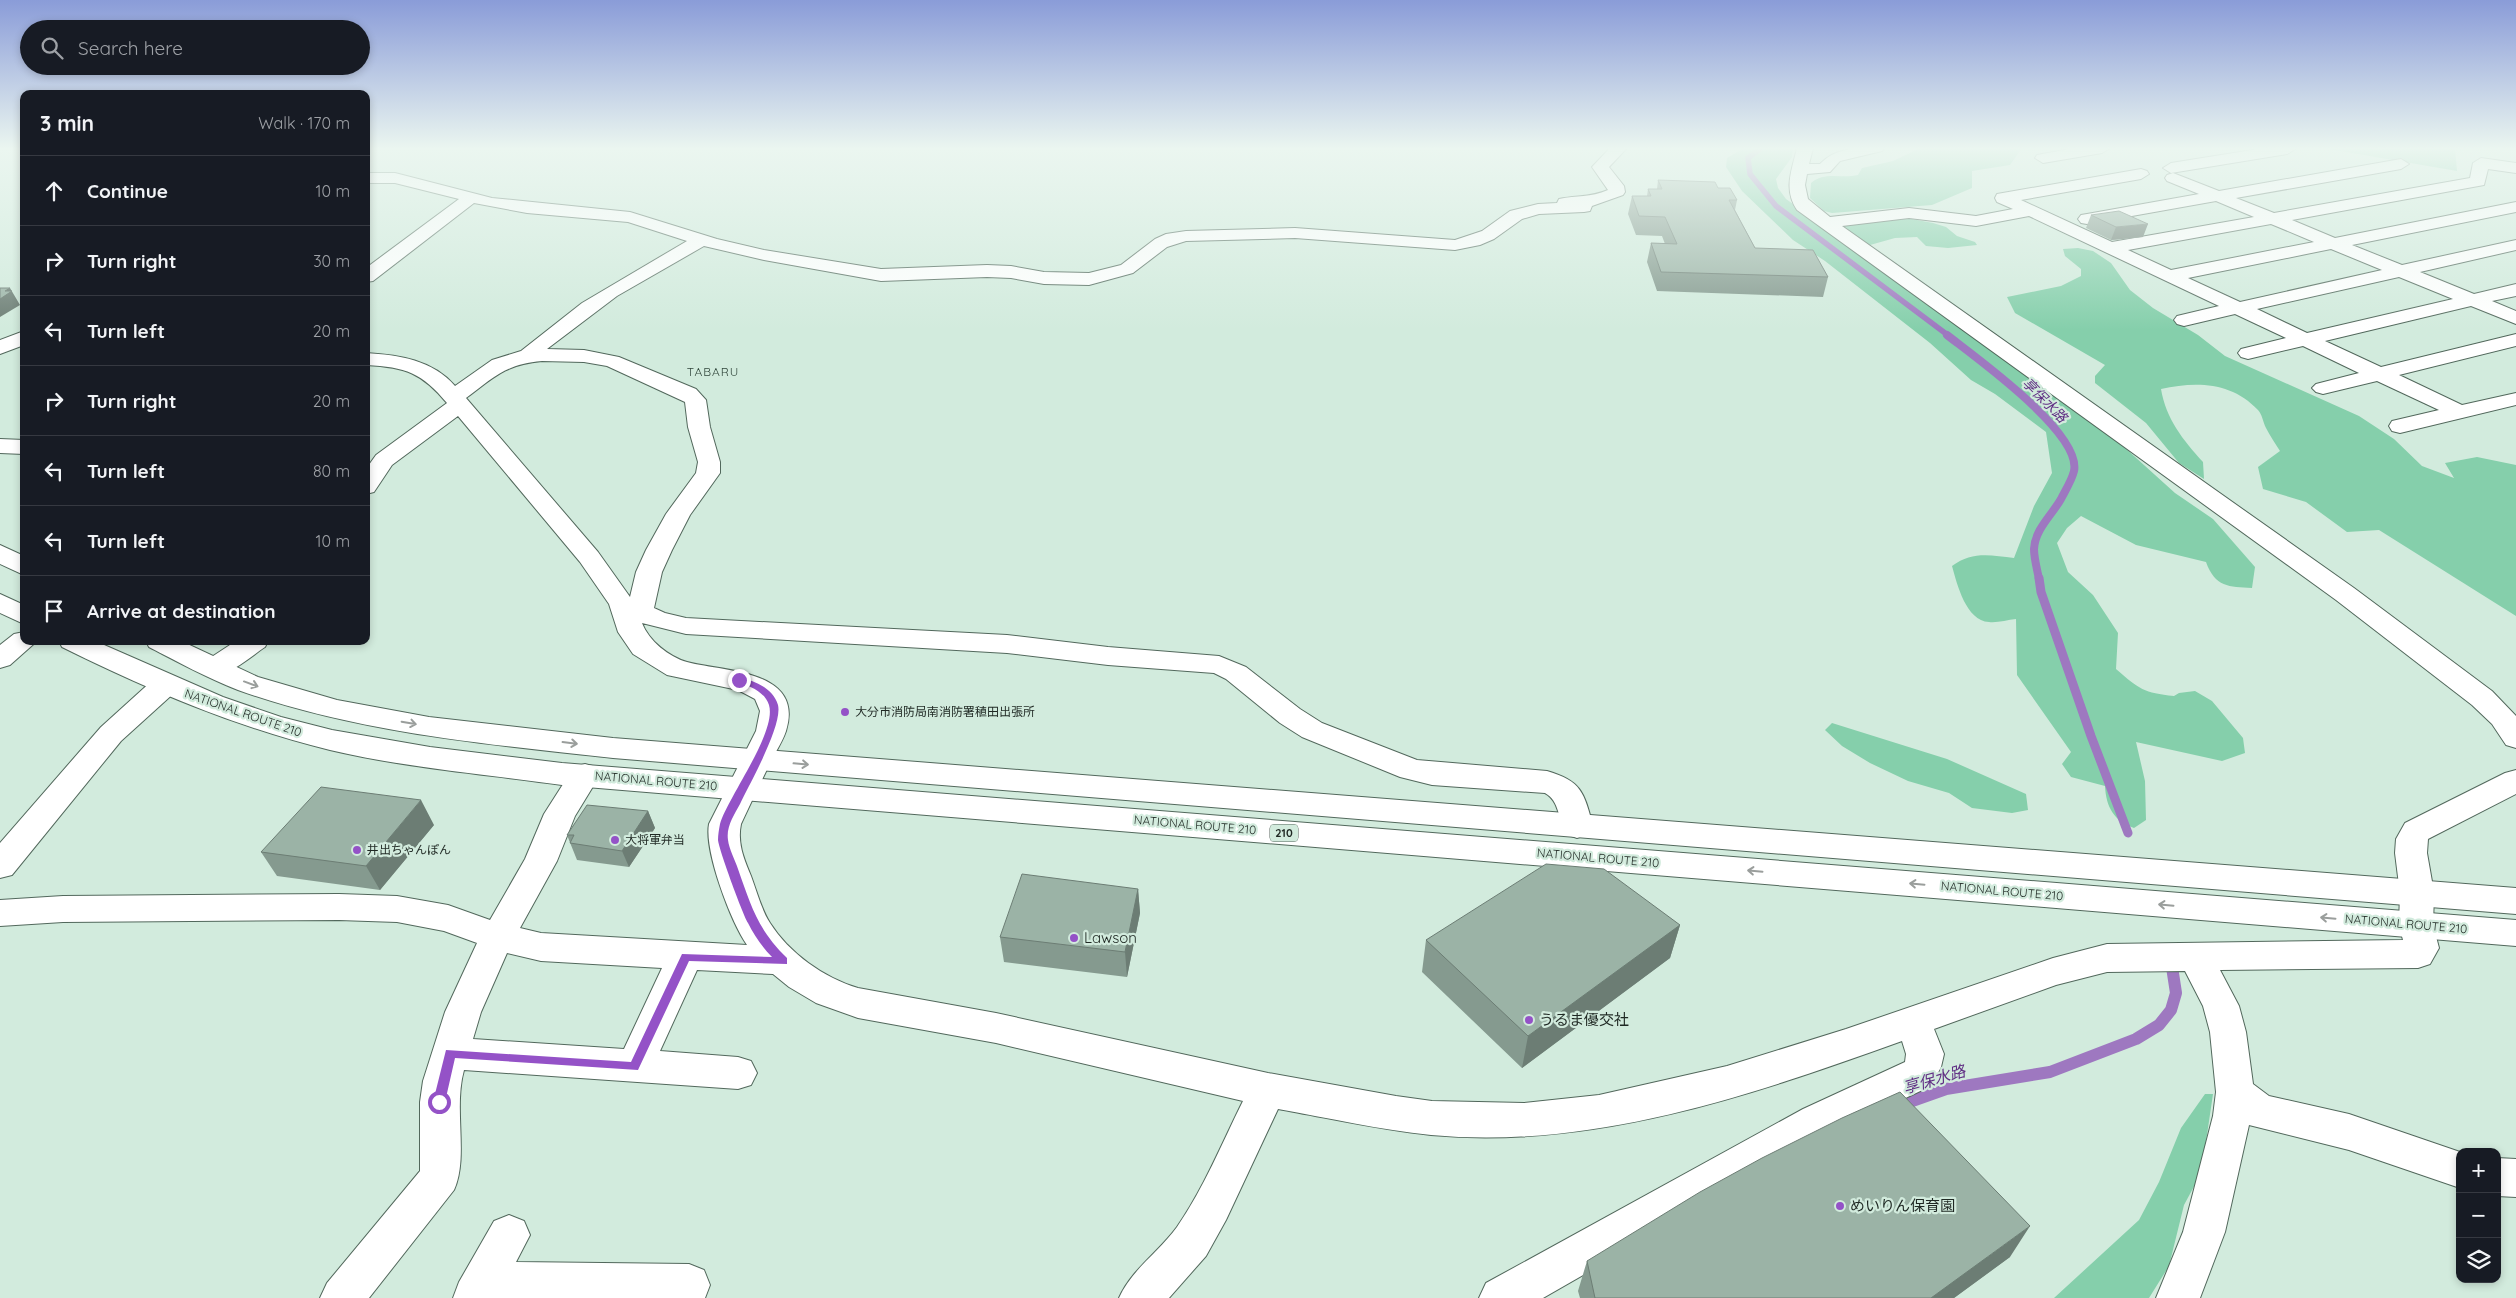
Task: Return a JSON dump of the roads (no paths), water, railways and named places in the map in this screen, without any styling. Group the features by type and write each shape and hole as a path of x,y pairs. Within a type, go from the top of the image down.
{"main road":[{"path":"370,274 457,209"},
{"path":"534,209 630,217 702,240 764,255 875,275 922,276 995,271 1044,278 1084,279 1127,269 1161,243 1179,237 1296,233 1455,245 1488,235 1510,218 1514,212 1522,209"},
{"path":"1510,218 1538,209 1548,209"},
{"path":"1807,209 2353,600 2482,698 2502,717 2516,738"},
{"path":"2025,209 2460,412"},
{"path":"2058,224 2146,209"},
{"path":"2248,209 2516,318"},
{"path":"2110,248 2330,209"},
{"path":"2482,209 2516,221"},
{"path":"2168,276 2508,209"},
{"path":"1826,223 1909,213 1976,221 2030,211"},
{"path":"528,356 569,320 648,269 702,240"},
{"path":"2184,320 2516,246"},
{"path":"2248,353 2516,290"},
{"path":"0,348 16,338"},
{"path":"2323,388 2516,340"},
{"path":"370,475 375,459 457,401 499,364 528,356 570,355 612,361 680,390 695,400 699,427 709,462 708,472 678,514 659,550 649,572 634,616 632,632 643,648 663,662 677,669 746,682 767,694 774,705 774,718 723,832 725,850 744,905 758,932 784,961 800,976 837,997 1005,1030 1268,1090 1432,1118 1524,1120 1564,1117 1645,1103 1727,1082 1911,1023 2053,972 2107,958 2418,954 2422,948 2416,925 2417,893 2411,853 2412,839 2416,831 2516,781"},
{"path":"370,359 403,363 423,370 439,380 589,557 634,616 686,626 1007,644 1099,655 1219,665 1236,673 1290,716 1312,730 1411,770 1432,774 1547,782 1558,785 1568,792 1576,826"},
{"path":"2400,426 2516,399"},
{"path":"0,446 20,447"},
{"path":"0,553 20,564"},
{"path":"0,602 20,614"},
{"name":"NATIONAL ROUTE 210","path":"80,645 164,686 264,722 357,745 439,758 585,775 750,774 1576,826 2516,900"},
{"name":"NATIONAL ROUTE 210","path":"167,645 247,683 287,696 368,716 427,726 613,748 750,774 2516,933"},
{"path":"214,668 249,645"},
{"path":"0,866 61,790 111,734 164,686"},
{"path":"342,1298 440,1176 439,1102 450,1053 473,987 498,937 542,861 560,814 585,775"},
{"path":"0,913 63,910 339,907 397,910 448,918 498,937 541,947 685,957 784,961"},
{"path":"2178,1298 2204,1232 2232,1116 2235,1092 2228,1032 2221,1006 2195,956"},
{"path":"634,1066 685,957"},
{"path":"1501,1298 1809,1126 1918,1074 1926,1060 1924,1046 1911,1023"},
{"path":"450,1053 738,1073"},
{"path":"1141,1298 1170,1268 1195,1235 1212,1206 1268,1090"},
{"path":"2235,1092 2258,1111 2349,1132 2456,1169"},
{"path":"2501,1177 2516,1178"},
{"path":"478,1291 509,1235"},
{"path":"478,1291 689,1285"}],"waterway":[{"name":"享保水路","path":"1779,209 1949,336"},
{"name":"享保水路","path":"1947,335 2002,378 2045,417 2072,455 2074,471 2072,478 2061,499 2037,535 2035,542 2034,556 2039,579"},
{"name":"享保水路","path":"2039,578 2041,592 2091,736 2128,833"},
{"name":"享保水路","path":"1898,1106 1946,1089 2050,1072 2136,1039 2159,1025 2171,1010 2176,993 2172,967"}],"place":[{"name":"大分市消防局南消防署稙田出張所","path":"845,712"},
{"name":"大将軍弁当","path":"615,840"},
{"name":"井出ちゃんぽん","path":"357,850"},
{"name":"Lawson","path":"1074,938"},
{"name":"うるま優交社","path":"1529,1020"},
{"name":"めいりん保育園","path":"1840,1206"}],"district":[{"name":"TABARU","path":"713,372"}]}
